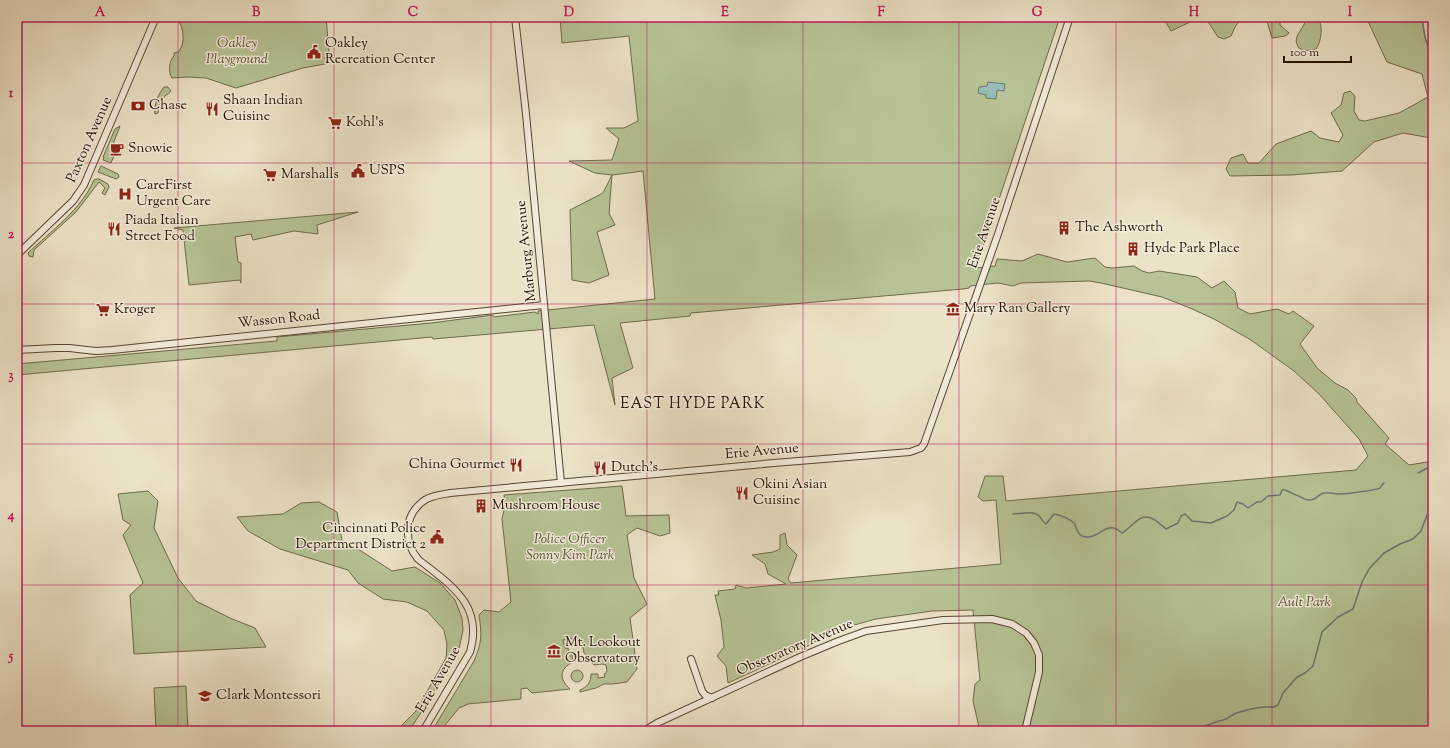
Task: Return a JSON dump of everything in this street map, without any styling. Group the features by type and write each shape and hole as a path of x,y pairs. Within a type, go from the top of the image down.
{"street":[{"name":"Paxton Avenue","path":"17,255 73,201 84,185 156,17"},
{"name":"Marburg Avenue","path":"515,17 561,483"},
{"name":"Erie Avenue","path":"423,731 470,652 474,629 469,609 462,596 413,554 408,540 407,528 413,513 421,503 426,500 442,495 561,483 903,452 917,449 924,444 989,259 1070,17"},
{"name":"Wasson Road","path":"17,350 69,348 96,351 544,305"},
{"name":"Observatory Avenue","path":"644,731 657,723 800,657 836,642 866,632 942,620 992,619 1004,621 1020,628 1032,639 1039,655 1039,672 1025,731"},
{"path":"690,659 702,691 705,695 712,698"}],"green space":[{"name":"Oakley Playground","path":"168,17 326,17 330,63 303,68 236,88 206,78 172,78 170,73 170,64 174,53 178,52 182,46 183,34 180,23"},
{"name":"Ault Park","path":"560,17 1060,17 976,268 995,266 997,259 1022,261 1038,254 1067,262 1095,258 1105,267 1112,268 1134,266 1149,273 1159,271 1197,277 1212,288 1224,281 1235,292 1238,308 1250,314 1277,309 1289,314 1293,311 1314,326 1300,344 1317,368 1335,383 1348,390 1356,398 1357,402 1389,438 1385,444 1409,465 1433,461 1433,731 980,731 973,701 975,684 980,680 973,610 932,611 876,619 836,630 823,636 812,644 728,683 726,666 717,656 724,647 721,620 715,595 719,595 718,591 735,589 736,585 746,588 786,584 768,574 765,564 752,555 773,552 780,549 780,535 785,533 787,545 797,555 788,579 791,583 1001,564 996,500 983,501 978,497 985,476 1003,476 1006,501 1356,470 1368,456 1359,439 1319,394 1294,371 1251,340 1214,319 1162,297 1090,281 1021,283 1013,286 998,283 970,286 969,288 963,289 691,313 690,316 620,323 633,368 612,378 615,405 594,325 433,339 432,337 17,375 17,364 277,341 277,337 431,323 493,315 494,317 535,312 538,314 538,311 655,299 643,171 612,175 595,173 569,161 612,160 619,139 606,128 624,128 638,121 629,36 562,43"},
{"path":"1163,17 1192,17 1194,20 1171,31"},
{"path":"1199,17 1242,17 1231,36 1224,39 1218,37 1207,20"},
{"path":"1265,17 1280,17 1280,25 1289,33 1285,36 1272,38"},
{"path":"1306,17 1318,17 1321,25 1321,33 1320,41 1316,49 1305,51 1299,48 1296,40 1304,25"},
{"path":"1366,17 1422,17 1426,41 1433,53 1433,141 1431,138 1403,133 1374,142 1342,171 1291,175 1230,176 1226,169 1231,158 1243,154 1248,163 1259,163 1276,144 1311,131 1320,138 1339,142 1343,135 1331,113 1341,105 1344,93 1350,91 1355,96 1354,111 1359,120 1365,121 1399,113 1428,97 1422,74 1387,62"},
{"path":"164,87 168,87 171,91 166,95 160,104 158,113 155,114 157,100"},
{"path":"120,126 113,144 114,156 111,163 103,160 103,157 115,129"},
{"path":"101,166 118,174 119,177 116,179 98,172"},
{"path":"612,175 609,213 615,225 597,232 609,275 589,283 572,280 570,210 603,193"},
{"path":"97,179 108,184 109,187 105,195 102,193 105,188 99,182 76,212 34,250 33,257 29,256 28,253 56,228 73,210 88,191 94,180"},
{"path":"358,212 317,225 318,234 294,231 253,240 251,234 235,237 238,262 241,263 241,283 240,280 189,285 183,230 174,228"},
{"name":"Police Officer Sonny Kim Park","path":"622,486 626,516 669,515 670,533 660,536 637,528 627,535 634,578 647,604 630,618 637,669 627,682 604,684 596,688 580,692 580,690 587,686 591,674 598,674 598,678 605,677 604,674 607,671 606,665 594,665 590,661 592,658 584,653 582,641 578,642 578,638 563,640 565,648 568,648 569,653 572,654 573,662 565,668 562,674 564,682 570,689 532,693 527,688 521,689 521,699 468,704 459,708 440,731 432,731 474,661 479,649 481,628 479,615 484,610 499,612 511,602 502,519 505,505 504,495"},
{"path":"148,491 158,501 154,528 178,578 196,601 230,618 255,628 266,647 134,654 130,595 143,583 123,535 131,525 123,520 118,494"},
{"path":"319,502 337,512 343,546 358,549 392,571 415,567 440,583 455,600 462,618 463,630 459,649 409,731 396,731 416,711 446,658 447,645 444,630 427,611 407,602 383,599 358,583 348,570 280,549 248,531 237,517 283,514 301,503"},
{"path":"575,670 579,670 583,676 579,682 575,682 571,678 571,674"},
{"path":"186,686 188,731 156,731 154,688"}],"water":[{"path":"988,82 1005,84 1004,91 997,90 996,99 986,98 986,95 978,93 979,87 987,86"}],"waterway":[{"path":"1422,17 1426,41 1433,53"},
{"path":"1418,473 1433,465"},
{"path":"1013,514 1033,513 1039,516 1046,524 1054,514 1059,515 1074,523 1079,533 1082,536 1087,537 1096,535 1110,528 1114,528 1122,533 1136,521 1144,517 1154,520 1166,529 1178,523 1181,516 1185,514 1192,521 1211,523 1227,516 1234,510 1237,502 1248,508 1257,502 1261,502 1268,496 1280,495 1282,490 1307,500 1311,500 1324,493 1343,494 1378,489 1384,483"},
{"path":"1188,731 1226,719 1236,713 1263,707 1274,707 1278,705 1283,693 1297,677 1305,673 1313,666 1322,632 1338,617 1353,609 1362,582 1369,569 1384,553 1413,539 1421,531 1427,515 1433,510"}],"place":[{"name":"Oakley Recreation Center","path":"314,52"},
{"name":"Chase","path":"138,106"},
{"name":"Shaan Indian Cuisine","path":"212,109"},
{"name":"Kohl's","path":"335,123"},
{"name":"Snowie","path":"117,149"},
{"name":"USPS","path":"358,171"},
{"name":"Marshalls","path":"270,175"},
{"name":"CareFirst Urgent Care","path":"125,194"},
{"name":"The Ashworth","path":"1064,228"},
{"name":"Piada Italian Street Food","path":"114,229"},
{"name":"Hyde Park Place","path":"1133,249"},
{"name":"Mary Ran Gallery","path":"953,309"},
{"name":"Kroger","path":"103,310"},
{"name":"China Gourmet","path":"516,465"},
{"name":"Dutch's","path":"600,468"},
{"name":"Okini Asian Cuisine","path":"742,493"},
{"name":"Mushroom House","path":"481,506"},
{"name":"Cincinnati Police Department District 2","path":"437,537"},
{"name":"Mt. Lookout Observatory","path":"554,651"},
{"name":"Clark Montessori","path":"205,696"}],"district":[{"name":"EAST HYDE PARK","path":"693,404"}]}
